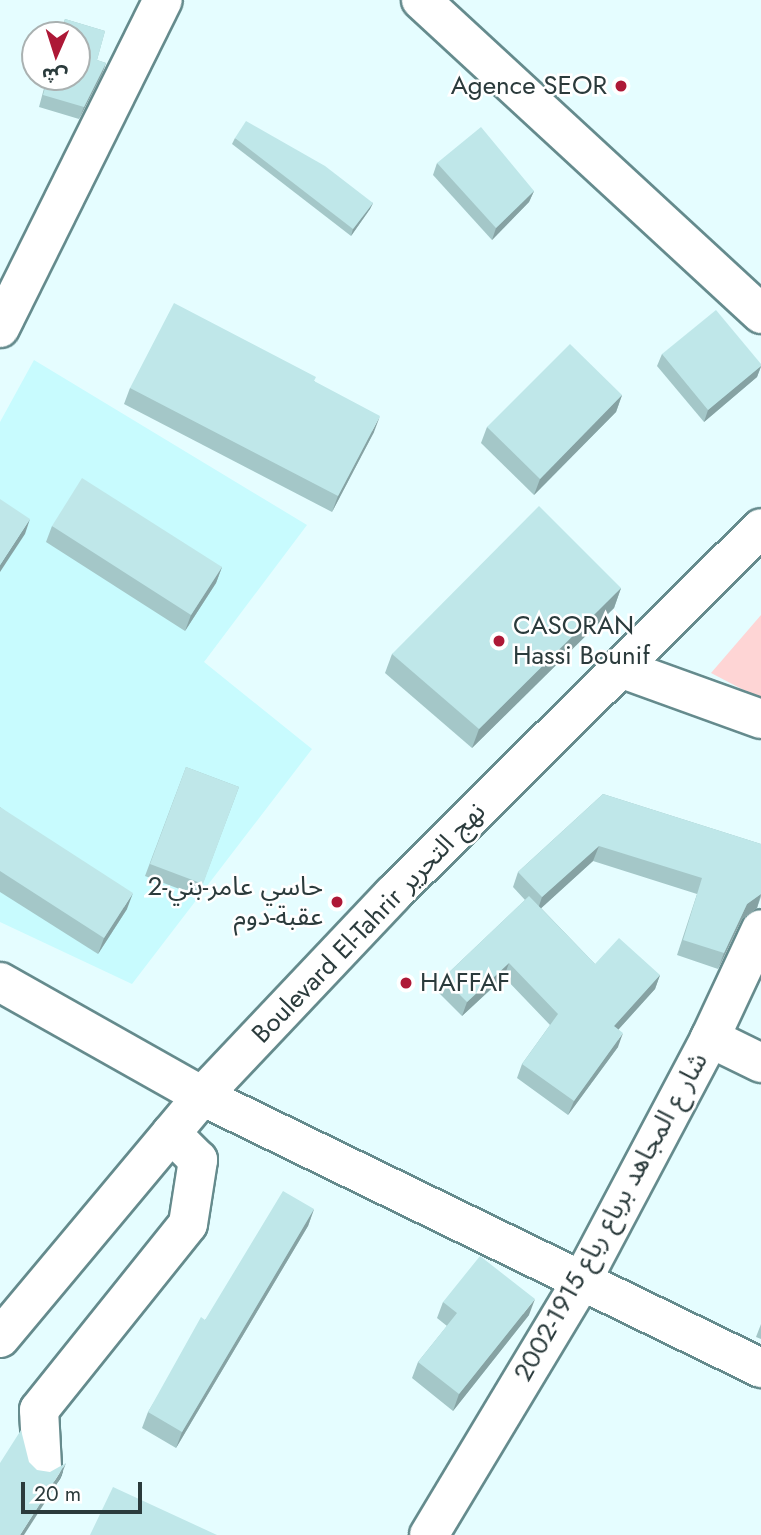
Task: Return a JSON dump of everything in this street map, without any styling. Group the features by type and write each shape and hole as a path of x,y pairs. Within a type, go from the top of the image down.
{"street":[{"path":"0,328 163,0"},
{"path":"421,0 761,314"},
{"name":"Boulevard El-Tahrir نهج التحرير","path":"0,1338 202,1096 392,895 623,669 761,528"},
{"path":"623,669 761,719"},
{"name":"شار ع المجاهد برباع رباع 1915-2002","path":"429,1535 581,1282 710,1038 761,929"},
{"path":"0,982 202,1096 761,1368"},
{"path":"710,1038 761,1063"},
{"path":"42,1467 39,1410 188,1224 198,1160 171,1133"}],"shaded area":[{"path":"34,360 307,525 204,662 312,749 132,984 0,922 0,422"},
{"path":"761,615 761,699 711,673"}],"building":[{"path":"91,27 105,31 97,60 106,63 84,107 43,95 44,91 91,91"},
{"path":"246,121 325,166 373,203 353,229 235,138"},
{"path":"481,127 534,191 496,228 437,163"},
{"path":"174,303 316,377 314,381 380,416 338,496 130,388"},
{"path":"716,310 761,366 708,410 662,354"},
{"path":"570,344 622,395 540,479 487,427"},
{"path":"82,478 222,567 191,615 52,526"},
{"path":"0,499 30,519 0,565"},
{"name":"CASORAN Hassi Bounif","path":"539,506 621,588 479,729 392,654"},
{"path":"186,767 239,787 203,884 150,864"},
{"path":"603,794 761,844 761,894 747,904 724,953 683,940 702,878 599,846 542,897 518,872"},
{"path":"0,807 133,893 104,938 0,871"},
{"path":"529,896 595,964 619,938 660,975 614,1026 623,1033 574,1101 522,1064 558,1014 509,963 467,1002 443,978"},
{"path":"283,1191 314,1209 182,1432 148,1412 201,1317 205,1320"},
{"path":"480,1256 535,1299 459,1394 418,1362 457,1313 443,1302"},
{"path":"21,1430 29,1462 37,1470 50,1472 66,1463 20,1535 0,1535 0,1463"},
{"path":"113,1487 217,1535 90,1535"}],"place":[{"name":"Agence SEOR","path":"621,86"},
{"name":"CASORAN Hassi Bounif","path":"499,641"},
{"name":"2-حاسي عامر-بني عقبة-دوم","path":"337,902"},
{"name":"HAFFAF","path":"406,983"}]}
